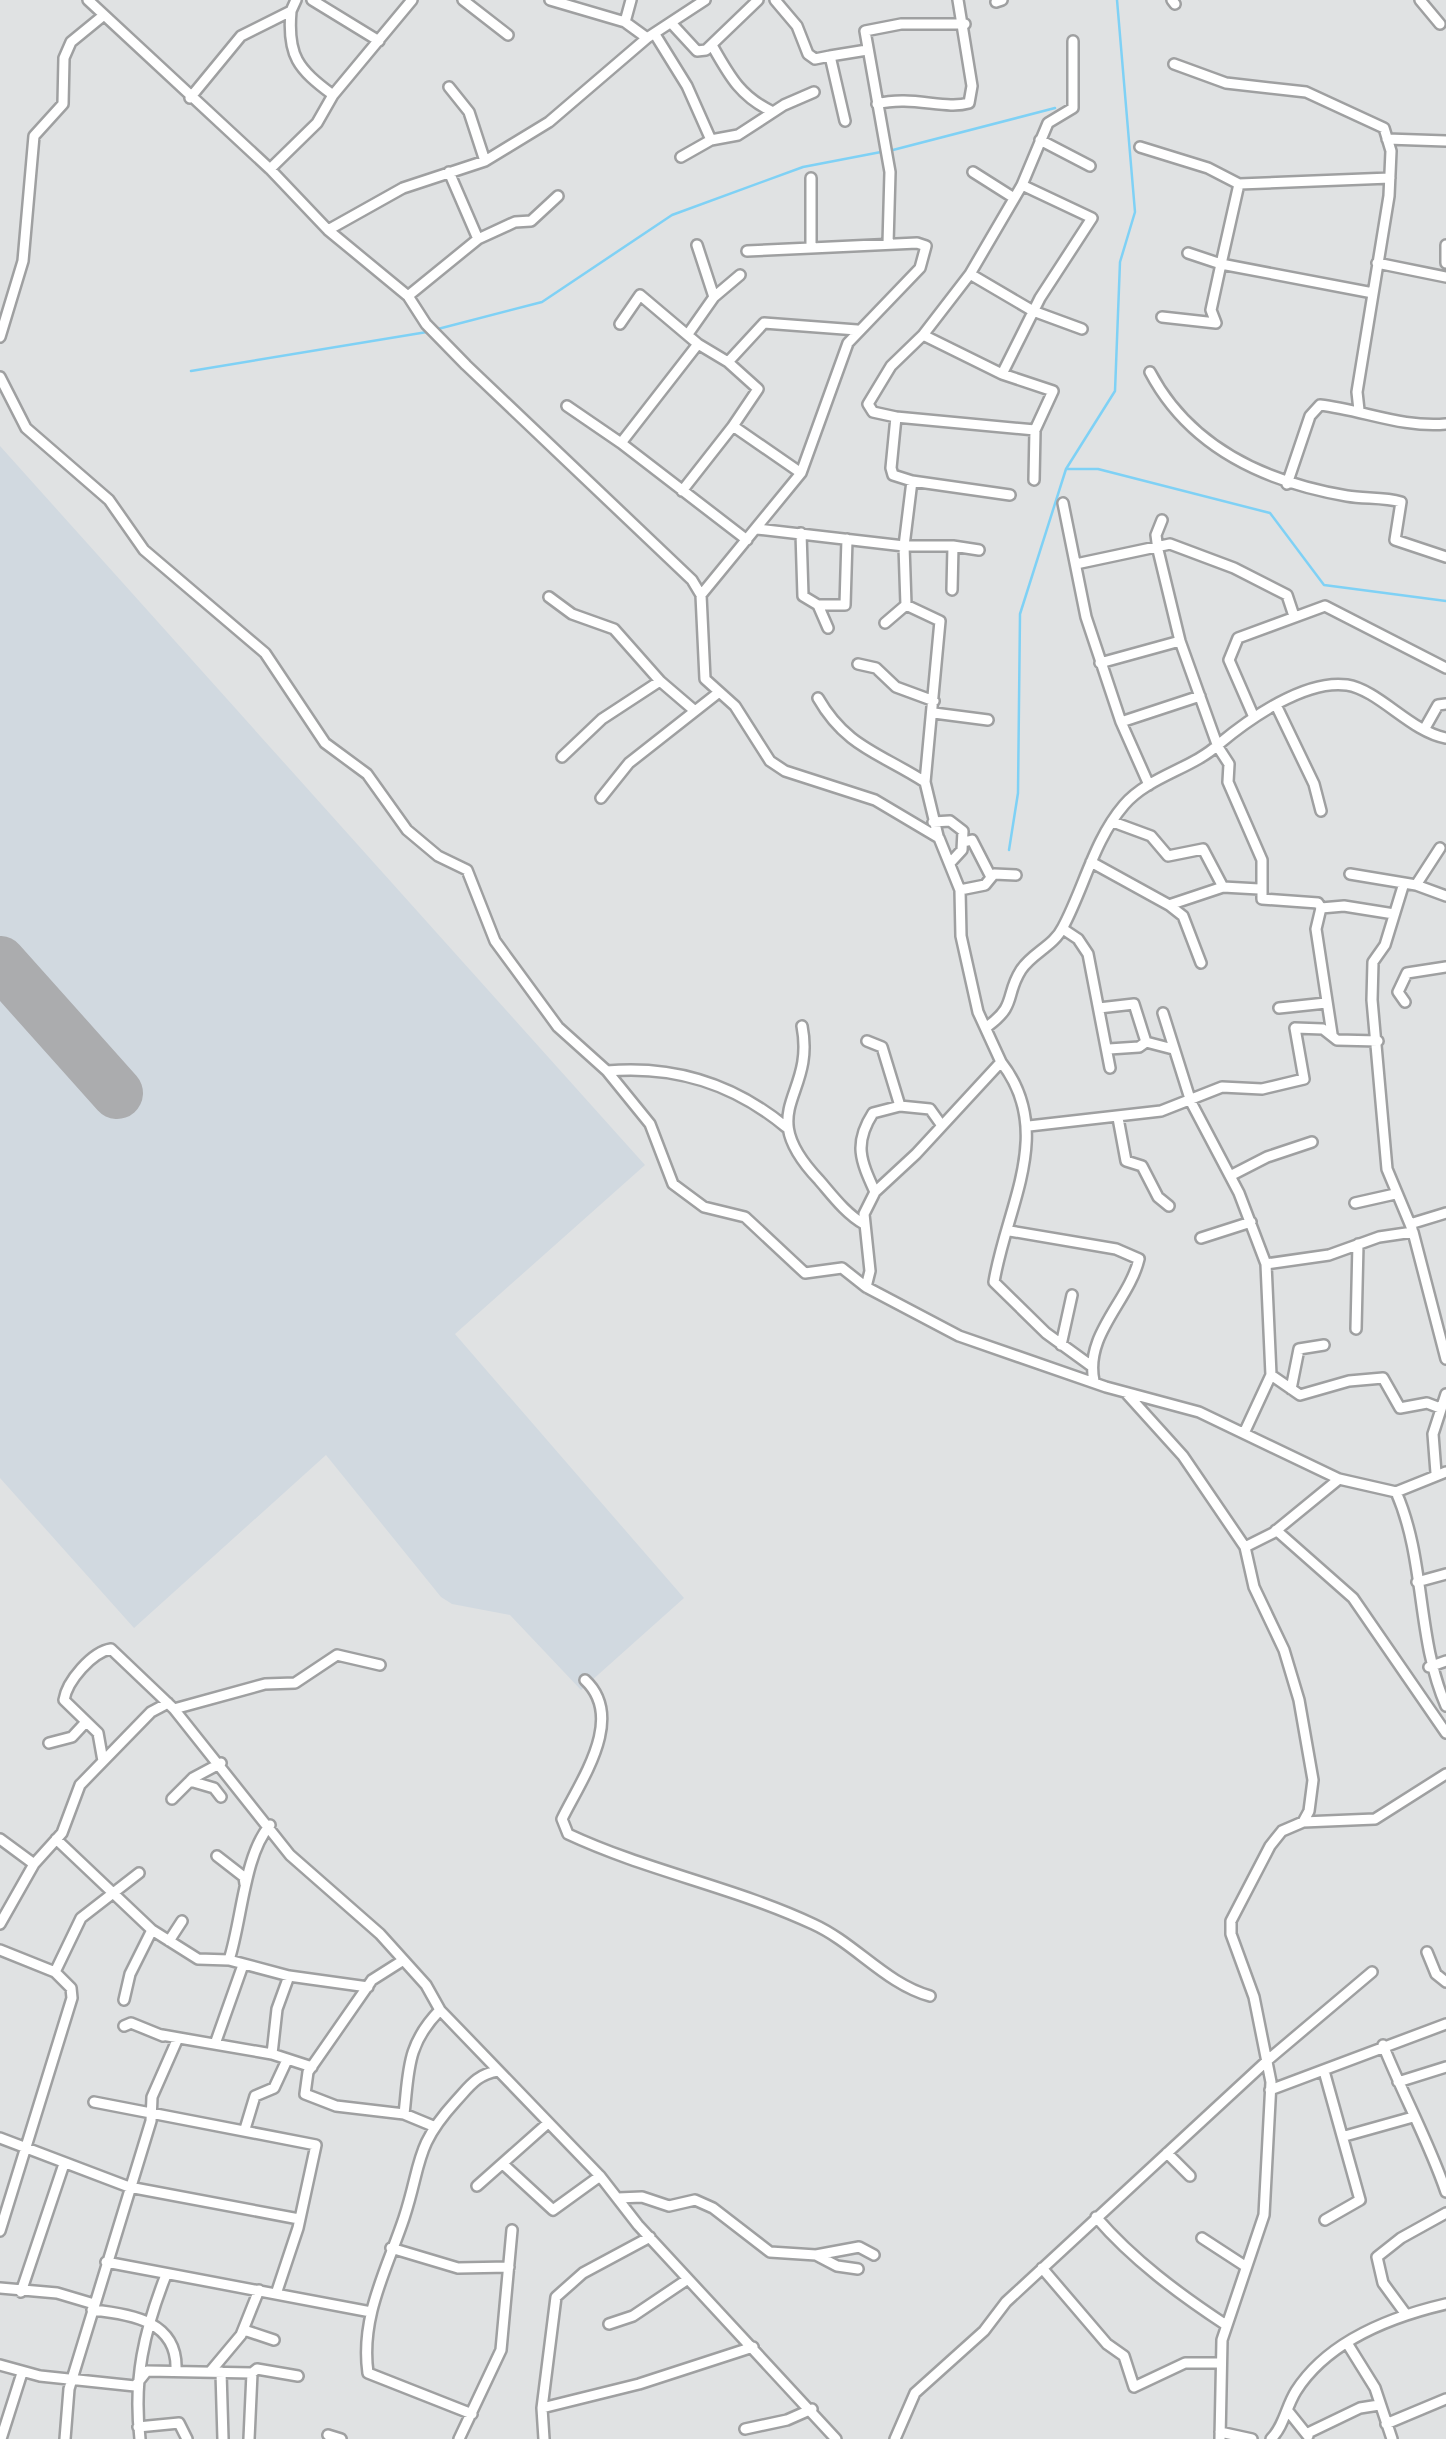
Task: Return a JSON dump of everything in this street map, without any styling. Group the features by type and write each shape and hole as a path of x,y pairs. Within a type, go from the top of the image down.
{"street":[{"path":"88,0 270,168 328,230 408,296 426,324 692,580 702,595 706,678 735,706 770,760 785,772 875,800 939,838"},
{"path":"296,0 290,11 292,54 312,79 334,95"},
{"path":"312,0 379,40"},
{"path":"270,168 317,123 334,95 412,0"},
{"path":"463,0 508,36"},
{"path":"550,0 624,22 652,37 681,75 711,140"},
{"path":"624,22 631,0"},
{"path":"328,230 403,188 486,161 548,122 652,37 705,0"},
{"path":"673,25 697,50 713,47 758,0"},
{"path":"775,0 797,26 808,54 815,59 867,50"},
{"path":"877,104 927,100 952,105 969,103 972,86 965,24 958,0"},
{"path":"1420,0 1440,24"},
{"path":"190,98 241,36 290,11"},
{"path":"0,337 23,261 34,136 62,104 64,58 72,42 104,15"},
{"path":"888,244 890,172 866,28 965,24"},
{"path":"1035,430 896,416 869,409 870,396 970,274 1022,185 1048,123 1073,108 1073,41"},
{"path":"713,47 736,87 749,100 773,112"},
{"path":"830,56 845,121"},
{"path":"1174,64 1226,83 1306,92 1384,128 1390,178 1357,392 1358,410"},
{"path":"449,87 469,112 486,161"},
{"path":"681,157 711,140 738,136 773,112 814,92"},
{"path":"1388,139 1446,141"},
{"path":"1040,140 1090,166"},
{"path":"1140,147 1208,168 1239,184 1390,178"},
{"path":"449,172 478,239"},
{"path":"973,172 1014,198"},
{"path":"810,178 811,248"},
{"path":"1162,318 1216,323 1211,310 1239,184"},
{"path":"1002,374 1033,311 1092,218 1022,185"},
{"path":"408,296 478,239 515,222 531,221 558,196"},
{"path":"702,595 801,474 838,366 857,330 905,284 926,255 926,246 918,243 748,250"},
{"path":"697,245 714,297"},
{"path":"1446,245 1446,263"},
{"path":"1188,253 1222,264 1373,293"},
{"path":"1377,263 1446,277"},
{"path":"970,274 1033,311 1082,329"},
{"path":"688,334 714,297 740,275"},
{"path":"620,324 640,295 758,389 682,490"},
{"path":"728,362 764,323 857,330"},
{"path":"923,334 1002,374 1053,391 1035,430 1034,480"},
{"path":"621,443 698,344"},
{"path":"1150,372 1190,430 1287,484 1401,502 1395,540 1443,556 1446,542"},
{"path":"0,376 26,428 109,500 144,550 265,653 326,743 368,774 407,830 438,856 466,870 495,941 558,1027 607,1071 650,1124 673,1184 686,1196 744,1218 805,1273 842,1268 866,1287 959,1336 1127,1394 1199,1412 1338,1479 1396,1492 1441,1472 1433,1434 1446,1394"},
{"path":"1287,484 1310,416 1320,405 1358,410 1395,422 1446,424"},
{"path":"567,406 748,540"},
{"path":"896,416 893,475 1010,495"},
{"path":"733,426 801,474"},
{"path":"906,605 904,546 912,481"},
{"path":"1063,503 1100,663 1149,785"},
{"path":"1162,520 1156,534 1158,550 1180,641 1218,746 1229,764 1228,782 1262,860 1262,899 1318,903 1321,908 1316,929 1326,1003 1336,1040"},
{"path":"757,529 904,546 979,550"},
{"path":"801,533 803,596 818,605 845,605 847,538"},
{"path":"1076,564 1158,550 1170,544 1255,577 1286,595 1294,616"},
{"path":"952,590 953,546"},
{"path":"548,597 572,614 614,628 660,682 694,711"},
{"path":"818,605 828,628"},
{"path":"885,623 906,605"},
{"path":"906,605 940,621 925,782 933,822 960,890 961,936 978,1012 988,1026 1000,1062 1015,1083 1029,1126 1010,1231 994,1282 1061,1345 1090,1365"},
{"path":"1253,715 1229,660 1238,638 1325,606 1446,668"},
{"path":"1100,663 1180,641"},
{"path":"858,664 876,668 896,688 934,707 988,720"},
{"path":"562,757 602,719 660,682"},
{"path":"988,1026 1009,1009 1019,972 1062,930 1090,862 1124,804 1149,785 1218,746 1253,715 1343,684 1360,688 1390,711 1446,738"},
{"path":"600,798 629,763 718,693"},
{"path":"1121,722 1200,696"},
{"path":"818,698 841,733 854,744 925,782"},
{"path":"1426,728 1445,701"},
{"path":"1276,705 1314,784 1321,811"},
{"path":"933,822 959,825 964,842"},
{"path":"1113,822 1151,836 1168,856 1203,849 1223,887"},
{"path":"951,862 964,842 972,840 991,878"},
{"path":"1416,884 1440,848"},
{"path":"1090,862 1183,916 1200,963"},
{"path":"960,890 984,885 999,872 1016,875"},
{"path":"1350,874 1416,884 1446,896"},
{"path":"1404,883 1385,944 1373,962 1380,1117 1386,1169 1412,1228 1446,1359"},
{"path":"1169,905 1223,887 1259,889"},
{"path":"1321,908 1344,906 1394,914"},
{"path":"1062,930 1078,938 1088,954 1110,1068"},
{"path":"1405,1002 1398,992 1408,973 1446,967"},
{"path":"1279,1008 1326,1003"},
{"path":"1098,1008 1134,1004 1146,1042"},
{"path":"1163,1013 1191,1102 1230,1176 1266,1264 1271,1376 1245,1431"},
{"path":"802,1026 805,1043 786,1127 788,1142 805,1166 864,1224"},
{"path":"1029,1126 1118,1118 1191,1102 1222,1087 1262,1088 1304,1079 1294,1028 1323,1029 1336,1040 1378,1040"},
{"path":"867,1040 886,1052 900,1106"},
{"path":"1109,1048 1139,1047 1146,1042"},
{"path":"1146,1042 1173,1049"},
{"path":"866,1287 870,1271 864,1224 874,1192 916,1154 940,1123 1000,1062"},
{"path":"607,1071 698,1076 736,1092 786,1127"},
{"path":"874,1192 859,1159 859,1140 872,1113 900,1106 930,1109 940,1123"},
{"path":"1118,1118 1128,1164 1142,1166 1158,1197 1170,1206"},
{"path":"1230,1176 1312,1142"},
{"path":"1355,1203 1395,1194"},
{"path":"1266,1264 1328,1255 1446,1213"},
{"path":"1200,1238 1251,1222"},
{"path":"1010,1231 1116,1249 1139,1259 1126,1290 1112,1306 1090,1365 1094,1381"},
{"path":"1356,1329 1358,1244"},
{"path":"1061,1345 1072,1295"},
{"path":"1291,1389 1299,1349 1324,1345"},
{"path":"1271,1376 1308,1395 1349,1381 1383,1378 1400,1408 1427,1403 1440,1408"},
{"path":"1127,1394 1183,1456 1245,1547 1254,1587 1284,1650 1299,1700 1313,1780 1309,1811 1303,1822"},
{"path":"1245,1547 1276,1530 1338,1479"},
{"path":"1396,1492 1408,1518 1429,1667 1446,1706"},
{"path":"1276,1530 1353,1598 1446,1733"},
{"path":"1418,1582 1446,1574"},
{"path":"103,1761 101,1739 65,1703 65,1690 103,1650 111,1649 171,1706 290,1854 380,1934 426,1985 440,2010 600,2176 650,2237 836,2439"},
{"path":"0,1923 34,1864 56,1840 80,1785 151,1712 265,1684 295,1683 337,1654 380,1664"},
{"path":"1429,1667 1446,1661"},
{"path":"585,1680 602,1701 602,1727 562,1819 568,1834 814,1924 899,1982 930,1996"},
{"path":"49,1743 72,1738 86,1723"},
{"path":"172,1799 190,1781 220,1764"},
{"path":"1252,2439 1220,2435 1224,2387 1220,2362 1226,2325 1264,2215 1271,2071 1254,1998 1230,1934 1232,1921 1270,1846 1282,1832 1303,1822 1374,1819 1446,1774"},
{"path":"190,1781 214,1788 221,1797"},
{"path":"229,1960 254,1848 270,1825"},
{"path":"0,1838 34,1864"},
{"path":"56,1840 108,1893 152,1930 198,1960 229,1960 289,1976 368,1987"},
{"path":"217,1856 244,1877 247,1891"},
{"path":"54,1972 81,1918 139,1872"},
{"path":"169,1941 182,1921"},
{"path":"124,2000 130,1974 152,1930"},
{"path":"0,1950 54,1972 71,1988 72,1998 0,2231"},
{"path":"1427,1952 1436,1974 1446,1982"},
{"path":"402,1961 382,1970 368,1987 312,2066 304,2089 308,2099 404,2114 433,2126"},
{"path":"215,2044 243,1965"},
{"path":"895,2439 915,2393 984,2331 1042,2268 1269,2059 1372,1972"},
{"path":"272,2054 277,2009 289,1976"},
{"path":"404,2114 405,2073 425,2026 440,2010"},
{"path":"124,2026 131,2023 175,2041 272,2054 312,2066"},
{"path":"1270,2090 1446,2024"},
{"path":"65,2439 69,2389 150,2110 175,2041"},
{"path":"1384,2045 1413,2117 1438,2164 1446,2192"},
{"path":"245,2129 256,2096 274,2088 287,2060"},
{"path":"1398,2082 1446,2067"},
{"path":"1260,2068 1271,2071"},
{"path":"472,2414 368,2373 371,2312 404,2216 422,2144 474,2080 498,2071"},
{"path":"1324,2071 1360,2200 1325,2220"},
{"path":"94,2102 316,2145 276,2294"},
{"path":"1345,2136 1413,2117"},
{"path":"477,2186 548,2123"},
{"path":"0,2138 129,2187 299,2219"},
{"path":"1167,2154 1190,2176"},
{"path":"21,2292 64,2164"},
{"path":"504,2165 552,2210 600,2176"},
{"path":"618,2198 642,2196 669,2206 695,2200 713,2208 759,2247 816,2254 859,2247 874,2255"},
{"path":"1405,2313 1383,2284 1377,2258 1400,2238 1446,2213"},
{"path":"1096,2217 1131,2254 1226,2325"},
{"path":"459,2439 501,2350 512,2230"},
{"path":"544,2439 542,2408 552,2308 560,2290 650,2237"},
{"path":"1202,2238 1245,2266"},
{"path":"391,2248 458,2268 508,2267"},
{"path":"816,2254 844,2269 858,2270"},
{"path":"106,2262 371,2312"},
{"path":"1042,2268 1107,2344 1124,2356 1134,2387 1185,2363 1220,2362"},
{"path":"140,2439 135,2386 147,2324 166,2275"},
{"path":"608,2324 633,2316 688,2279"},
{"path":"0,2288 57,2293 147,2324 170,2335 177,2349 176,2370"},
{"path":"223,2439 216,2372 244,2330 259,2290"},
{"path":"1271,2439 1295,2392 1316,2364 1405,2313 1446,2304"},
{"path":"244,2330 274,2340"},
{"path":"1347,2343 1375,2388 1392,2439"},
{"path":"542,2408 638,2384 753,2347"},
{"path":"0,2364 22,2373 135,2386"},
{"path":"135,2386 147,2371 252,2373 258,2369 298,2376"},
{"path":"1,2439 22,2373"},
{"path":"249,2439 252,2373"},
{"path":"1386,2424 1446,2399"},
{"path":"1288,2411 1309,2436 1360,2408 1380,2406"},
{"path":"745,2429 788,2420 812,2409"},
{"path":"138,2427 179,2423 187,2439"},
{"path":"328,2434 341,2439"}],"shaded area":[{"path":"0,446 645,1165 455,1334 684,1598 581,1690 510,1615 452,1604 441,1597 326,1455 134,1628 0,1478"}],"waterway":[{"path":"1009,850 1018,793 1020,614 1066,469 1115,391 1120,262 1135,212 1117,0"},
{"path":"889,151 1055,108"},
{"path":"434,330 542,302 672,215 803,167 881,152"},
{"path":"191,371 427,332"},
{"path":"1066,469 1098,469 1270,513 1324,585 1446,601"}],"runway":[{"path":"0,962 117,1093"}]}
